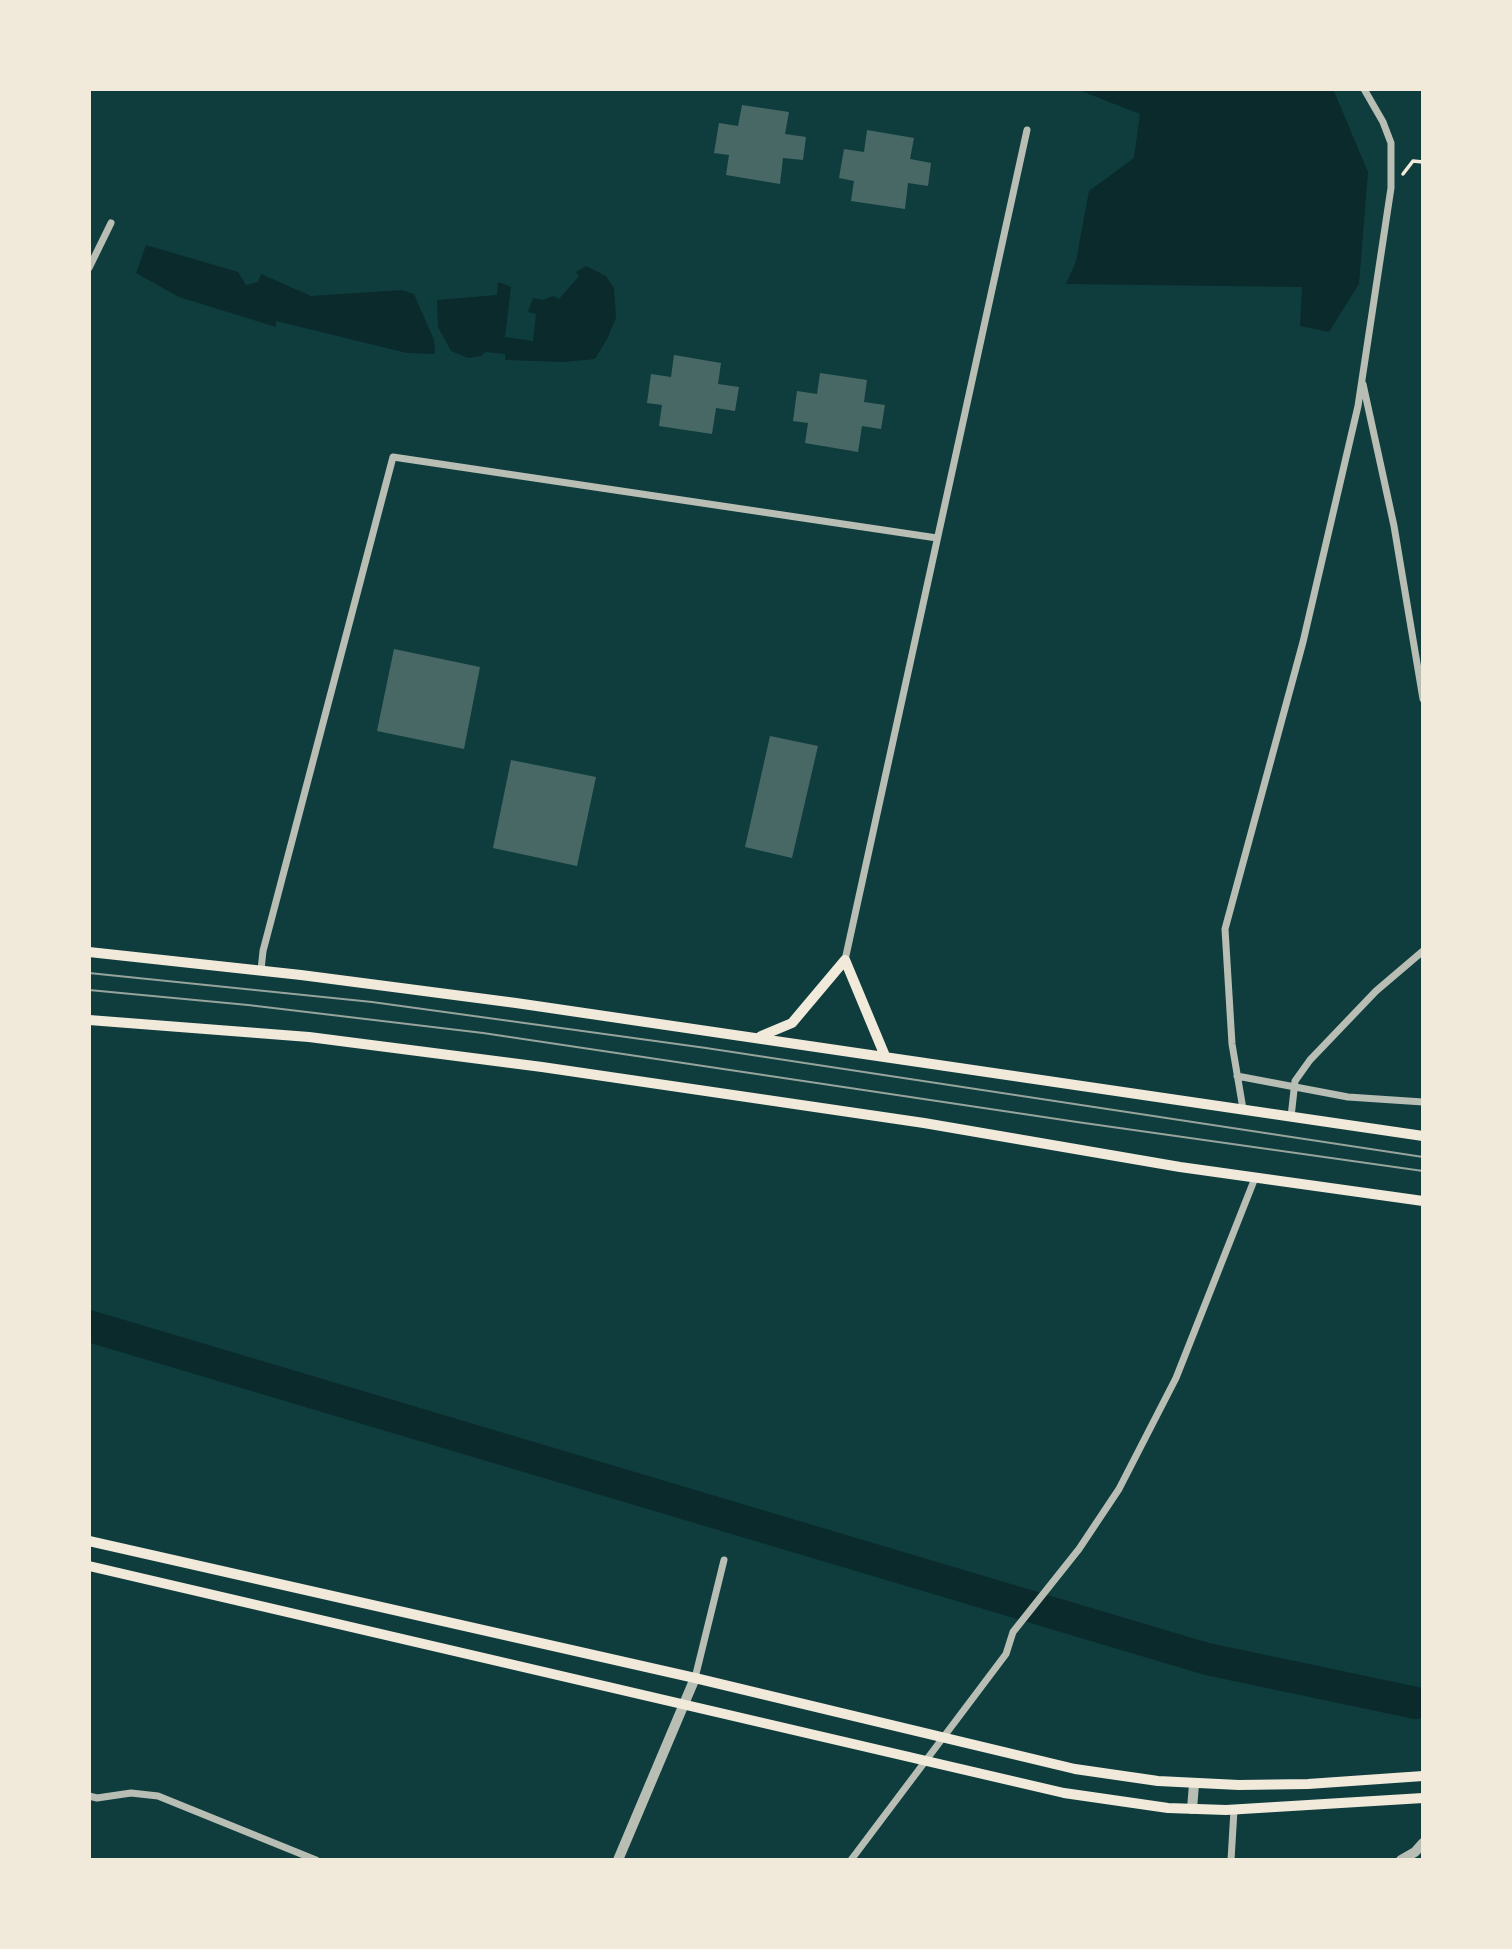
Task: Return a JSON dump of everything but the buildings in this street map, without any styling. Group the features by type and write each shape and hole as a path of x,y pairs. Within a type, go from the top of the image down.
{"main road":[{"path":"89,953 261,970 759,1037 1423,1136"},
{"path":"759,1037 792,1023 845,960 885,1056"},
{"path":"89,1020 309,1037 542,1067 910,1121 1255,1178 1423,1201"},
{"path":"89,1541 695,1678 1075,1769 1194,1784 1300,1784 1423,1776"},
{"path":"89,1566 1008,1781 1110,1801 1234,1810 1423,1798"}],"street":[{"path":"1243,1109 1232,1044 1224,929 1303,642 1359,406 1391,188 1391,143 1384,122 1364,89"},
{"path":"845,960 1027,130"},
{"path":"89,268 111,223"},
{"path":"1362,380 1394,526 1423,699"},
{"path":"261,970 263,951 393,457 937,538"},
{"path":"1292,1116 1295,1081 1310,1060 1376,991 1423,951"},
{"path":"1237,1076 1348,1097 1423,1102"},
{"path":"851,1860 1006,1654 1013,1632 1079,1549 1119,1489 1176,1378 1255,1178"},
{"path":"618,1860 686,1704 724,1560"},
{"path":"1192,1809 1194,1784"},
{"path":"89,1796 97,1798 131,1793 158,1796 316,1860"},
{"path":"1231,1860 1234,1810"},
{"path":"1401,1860 1415,1852 1423,1843"}],"path":[{"path":"1391,188 1413,161 1423,162"}],"water":[{"path":"1076,89 1333,89 1368,172 1359,284 1329,332 1300,326 1302,287 1066,284 1076,261 1089,191 1134,158 1140,114"},
{"path":"146,245 238,272 246,285 258,282 261,274 311,296 402,290 414,294 434,340 435,354 407,353 276,321 276,327 179,297 136,273"},
{"path":"586,266 606,276 614,288 616,318 595,359 563,362 505,360 505,354 485,352 481,356 468,358 451,351 438,327 437,300 497,295 498,282 511,287 505,337 533,341 536,314 528,312 533,298 543,300 553,296 559,299 579,276 576,272"}],"waterway":[{"path":"89,1326 1207,1659 1416,1703"}],"tram line":[{"path":"89,973 372,1002 706,1048 1423,1157"},
{"path":"89,990 248,1005 483,1033 1423,1171"}]}
